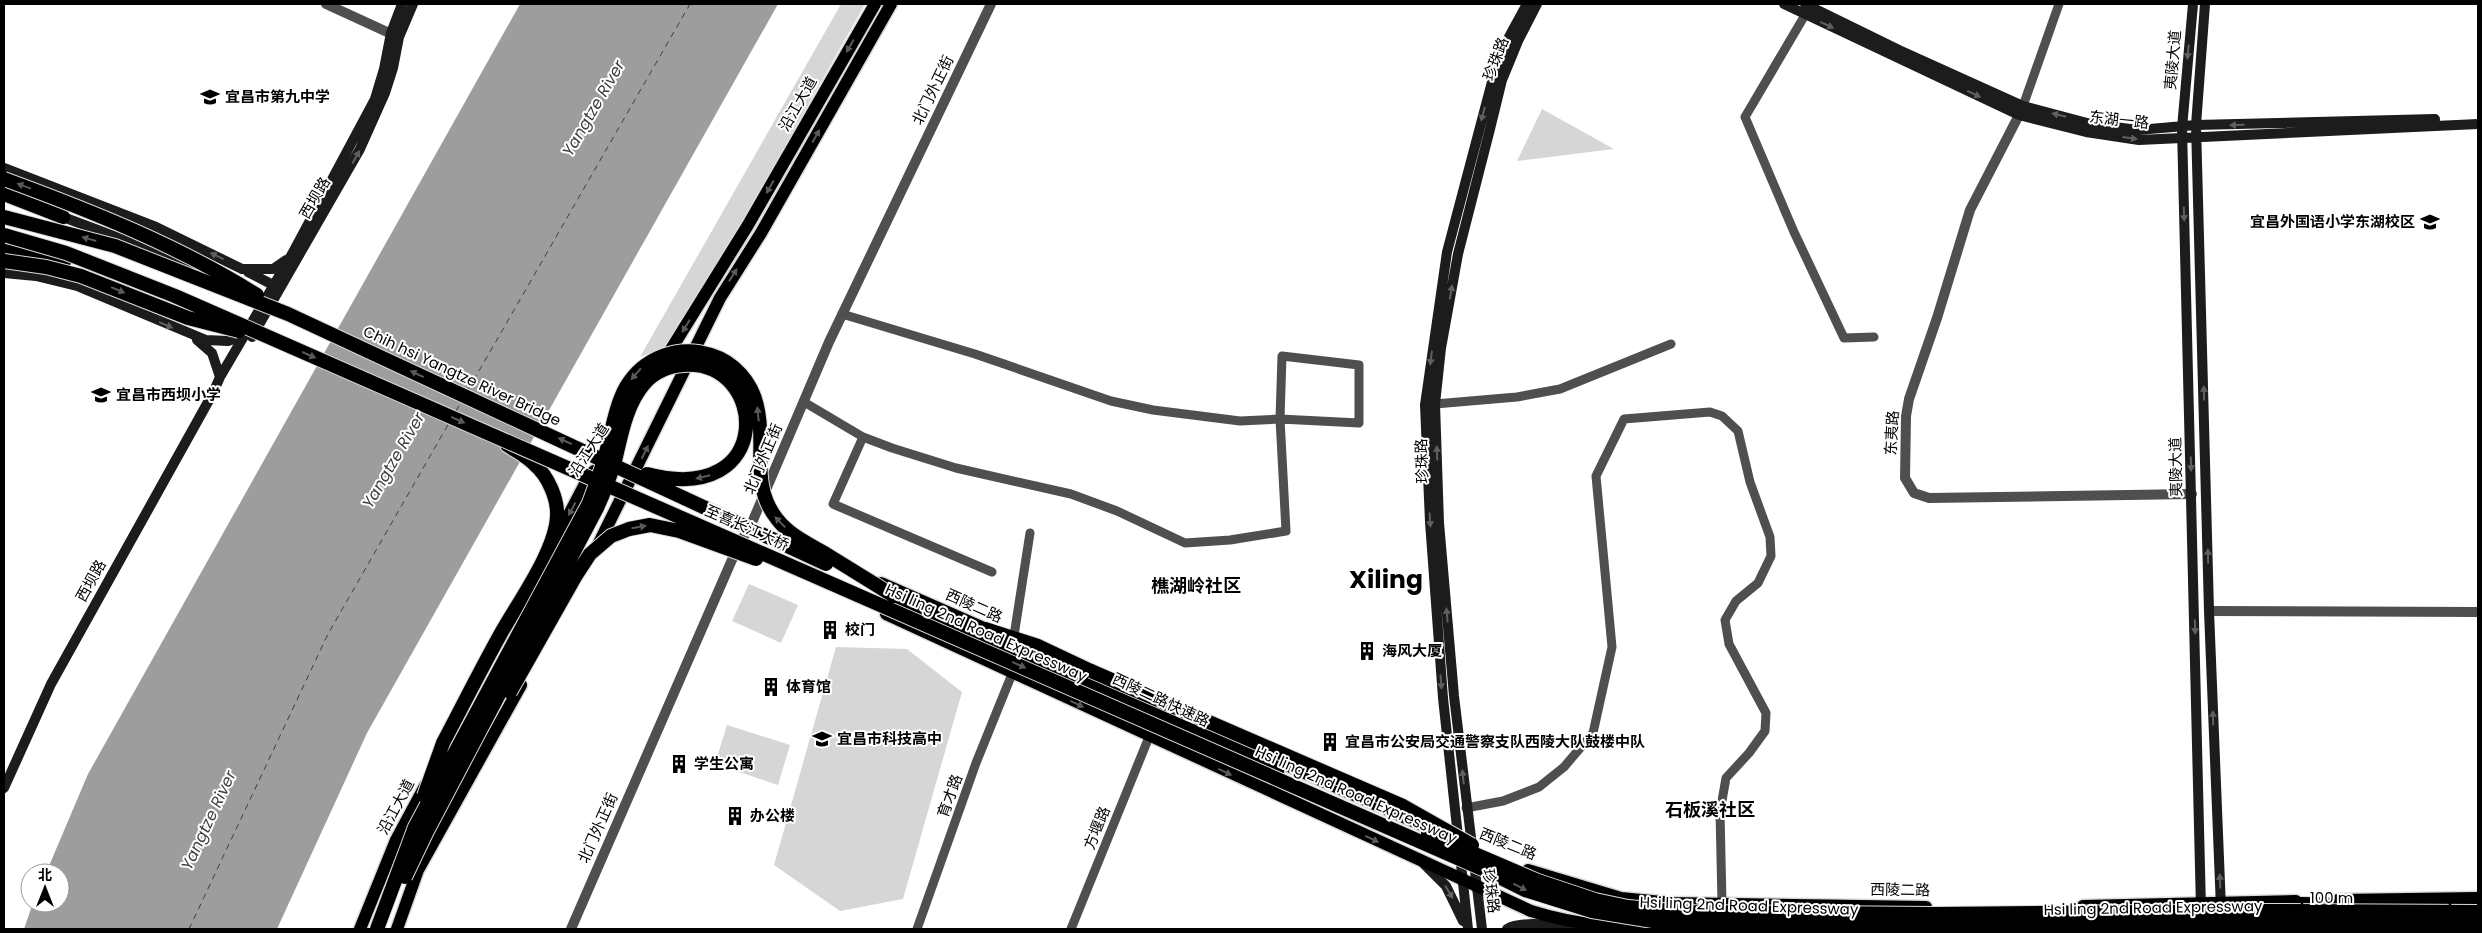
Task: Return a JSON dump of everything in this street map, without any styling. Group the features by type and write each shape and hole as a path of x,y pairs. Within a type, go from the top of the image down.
{"highway":[{"path":"4,179 50,196 190,256 229,277 288,314"},
{"path":"4,194 63,217"},
{"name":"Chih hsi Yangtze River Bridge","path":"4,217 115,246 288,314 894,596"},
{"path":"4,235 66,253 118,272 846,589"},
{"path":"4,251 65,260"},
{"path":"4,262 46,268 81,276 188,318 276,340"},
{"path":"376,929 420,830 589,503 625,388 641,368 658,357 680,351 702,352 721,359 743,376 751,388 758,407 759,462 762,491 767,505 778,521 797,537 894,596"},
{"path":"420,830 597,508 609,478 630,408 641,388 651,377 662,370 678,365 696,365 717,373 738,392 745,412 745,433 741,449 728,466 707,476 690,479 663,478 616,466"},
{"path":"385,929 405,877 420,830 443,743 500,635 540,567 552,538 557,516 556,501 548,482 536,465 490,434"},
{"path":"420,830 447,807 575,577 590,554 611,536 629,529 650,526 680,531 846,589"},
{"name":"Hsi ling 2nd Road Expressway","path":"846,589 1485,870 1525,890 1592,911 1659,922 1997,928 2266,922 2478,924"},
{"name":"西陵二路快速路","path":"894,596 1277,772 1509,868"},
{"path":"985,629 1013,640 1038,646 1091,671 1403,806 1509,868"},
{"name":"Hsi ling 2nd Road Expressway","path":"1509,868 1595,900 1628,908 1683,912 1934,914 2265,911 2478,912"},
{"path":"2265,911 2302,904 2478,906"}],"main road":[{"name":"西坝路","path":"277,287 292,254 375,99 395,35 402,4"},
{"name":"西坝路","path":"213,393 220,377 271,298 360,149 385,93 393,68 395,35 412,4"},
{"name":"沿江大道","path":"360,929 396,840 586,482 604,458 748,225 874,4"},
{"name":"沿江大道","path":"397,929 418,870 584,571 636,470 720,298 761,233 891,4"},
{"name":"珍珠路","path":"1467,929 1442,698 1430,529 1425,405 1447,252 1493,78 1509,37 1527,4"},
{"name":"珍珠路","path":"1482,929 1470,846 1454,696 1439,523 1435,404 1441,348 1458,254 1482,158 1502,80 1518,41 1537,4"},
{"path":"1784,4 1808,7 2021,111 2110,126 2138,130 2182,132 2478,117"},
{"name":"夷陵大道","path":"2193,4 2182,132 2202,929"},
{"name":"夷陵大道","path":"2205,4 2197,131 2209,611 2221,929"},
{"path":"2197,131 2478,124"},
{"path":"4,168 156,227 277,287"},
{"path":"63,217 160,252 271,298"},
{"path":"242,269 273,269 281,266 292,254"},
{"path":"65,260 118,277 250,331"},
{"path":"4,273 36,276 77,286 190,335 206,340 228,342 250,331"},
{"name":"西坝路","path":"4,788 51,684 213,393 250,331"},
{"path":"190,335 205,345 212,353 220,377"},
{"name":"西陵二路","path":"604,458 636,470 985,629"},
{"path":"586,482 738,546 1462,881 1546,916 1606,928"},
{"name":"西陵二路","path":"1013,640 1458,841 1538,874 1621,898 1672,903 1984,908 2478,898"},
{"path":"1421,862 1446,886 1467,929"},
{"path":"1507,929 1515,926 1530,925 1698,929"}],"street":[{"path":"326,4 395,35"},
{"name":"北门外正街","path":"571,929 738,546 751,524 842,314 991,4"},
{"path":"2021,111 2059,4"},
{"path":"1808,7 1746,117 1794,232 1844,338 1874,337"},
{"name":"东夷路","path":"2021,111 1970,210 1937,318 1909,399 1905,446 1907,483 1914,493 1929,498 2192,494"},
{"path":"804,402 863,437 956,468 1071,494 1117,511 1184,543 1230,540 1286,531 1280,419 1282,356 1359,364 1359,423 1280,419 1240,421 1152,410 1111,401 975,354 842,314"},
{"path":"1435,404 1517,397 1560,389 1671,344"},
{"path":"1466,808 1503,801 1539,787 1564,767 1592,734 1612,648 1596,476 1624,419 1710,412 1722,416 1738,431 1750,482 1770,537 1771,556 1758,583 1736,602 1725,620 1729,644 1766,713 1765,731 1749,753 1726,778 1720,812 1722,903"},
{"path":"863,437 833,504 992,572"},
{"path":"1013,640 1030,533"},
{"path":"2209,611 2478,612"},
{"name":"育才路","path":"917,929 976,763 1012,674"},
{"name":"方堰路","path":"1071,929 1149,736"}],"shaded area":[{"path":"841,4 865,4 673,344 640,357"},
{"path":"1542,109 1614,149 1517,161"},
{"path":"749,584 798,605 781,643 732,621"},
{"path":"836,647 907,649 962,692 903,899 840,911 774,865"},
{"path":"727,725 790,745 778,785 715,764"}],"water":[{"name":"Yangtze River","path":"520,4 778,4 367,733 277,929 24,929 30,913 70,913 70,863 50,863 88,774"}],"ferry route":[{"path":"468,390 690,4"},
{"path":"456,411 461,402"},
{"path":"189,929 328,634 449,423"}],"place":[{"name":"宜昌市第九中学","path":"210,97"},
{"name":"宜昌外国语小学东湖校区","path":"2430,222"},
{"name":"宜昌市西坝小学","path":"101,395"},
{"name":"校门","path":"830,630"},
{"name":"海风大厦","path":"1367,651"},
{"name":"体育馆","path":"771,687"},
{"name":"宜昌市科技高中","path":"822,739"},
{"name":"宜昌市公安局交通警察支队西陵大队鼓楼中队","path":"1330,742"},
{"name":"学生公寓","path":"679,764"},
{"name":"办公楼","path":"735,816"}],"district":[{"name":"Xiling","path":"1386,579"},
{"name":"樵湖岭社区","path":"1196,586"},
{"name":"石板溪社区","path":"1710,810"}]}
